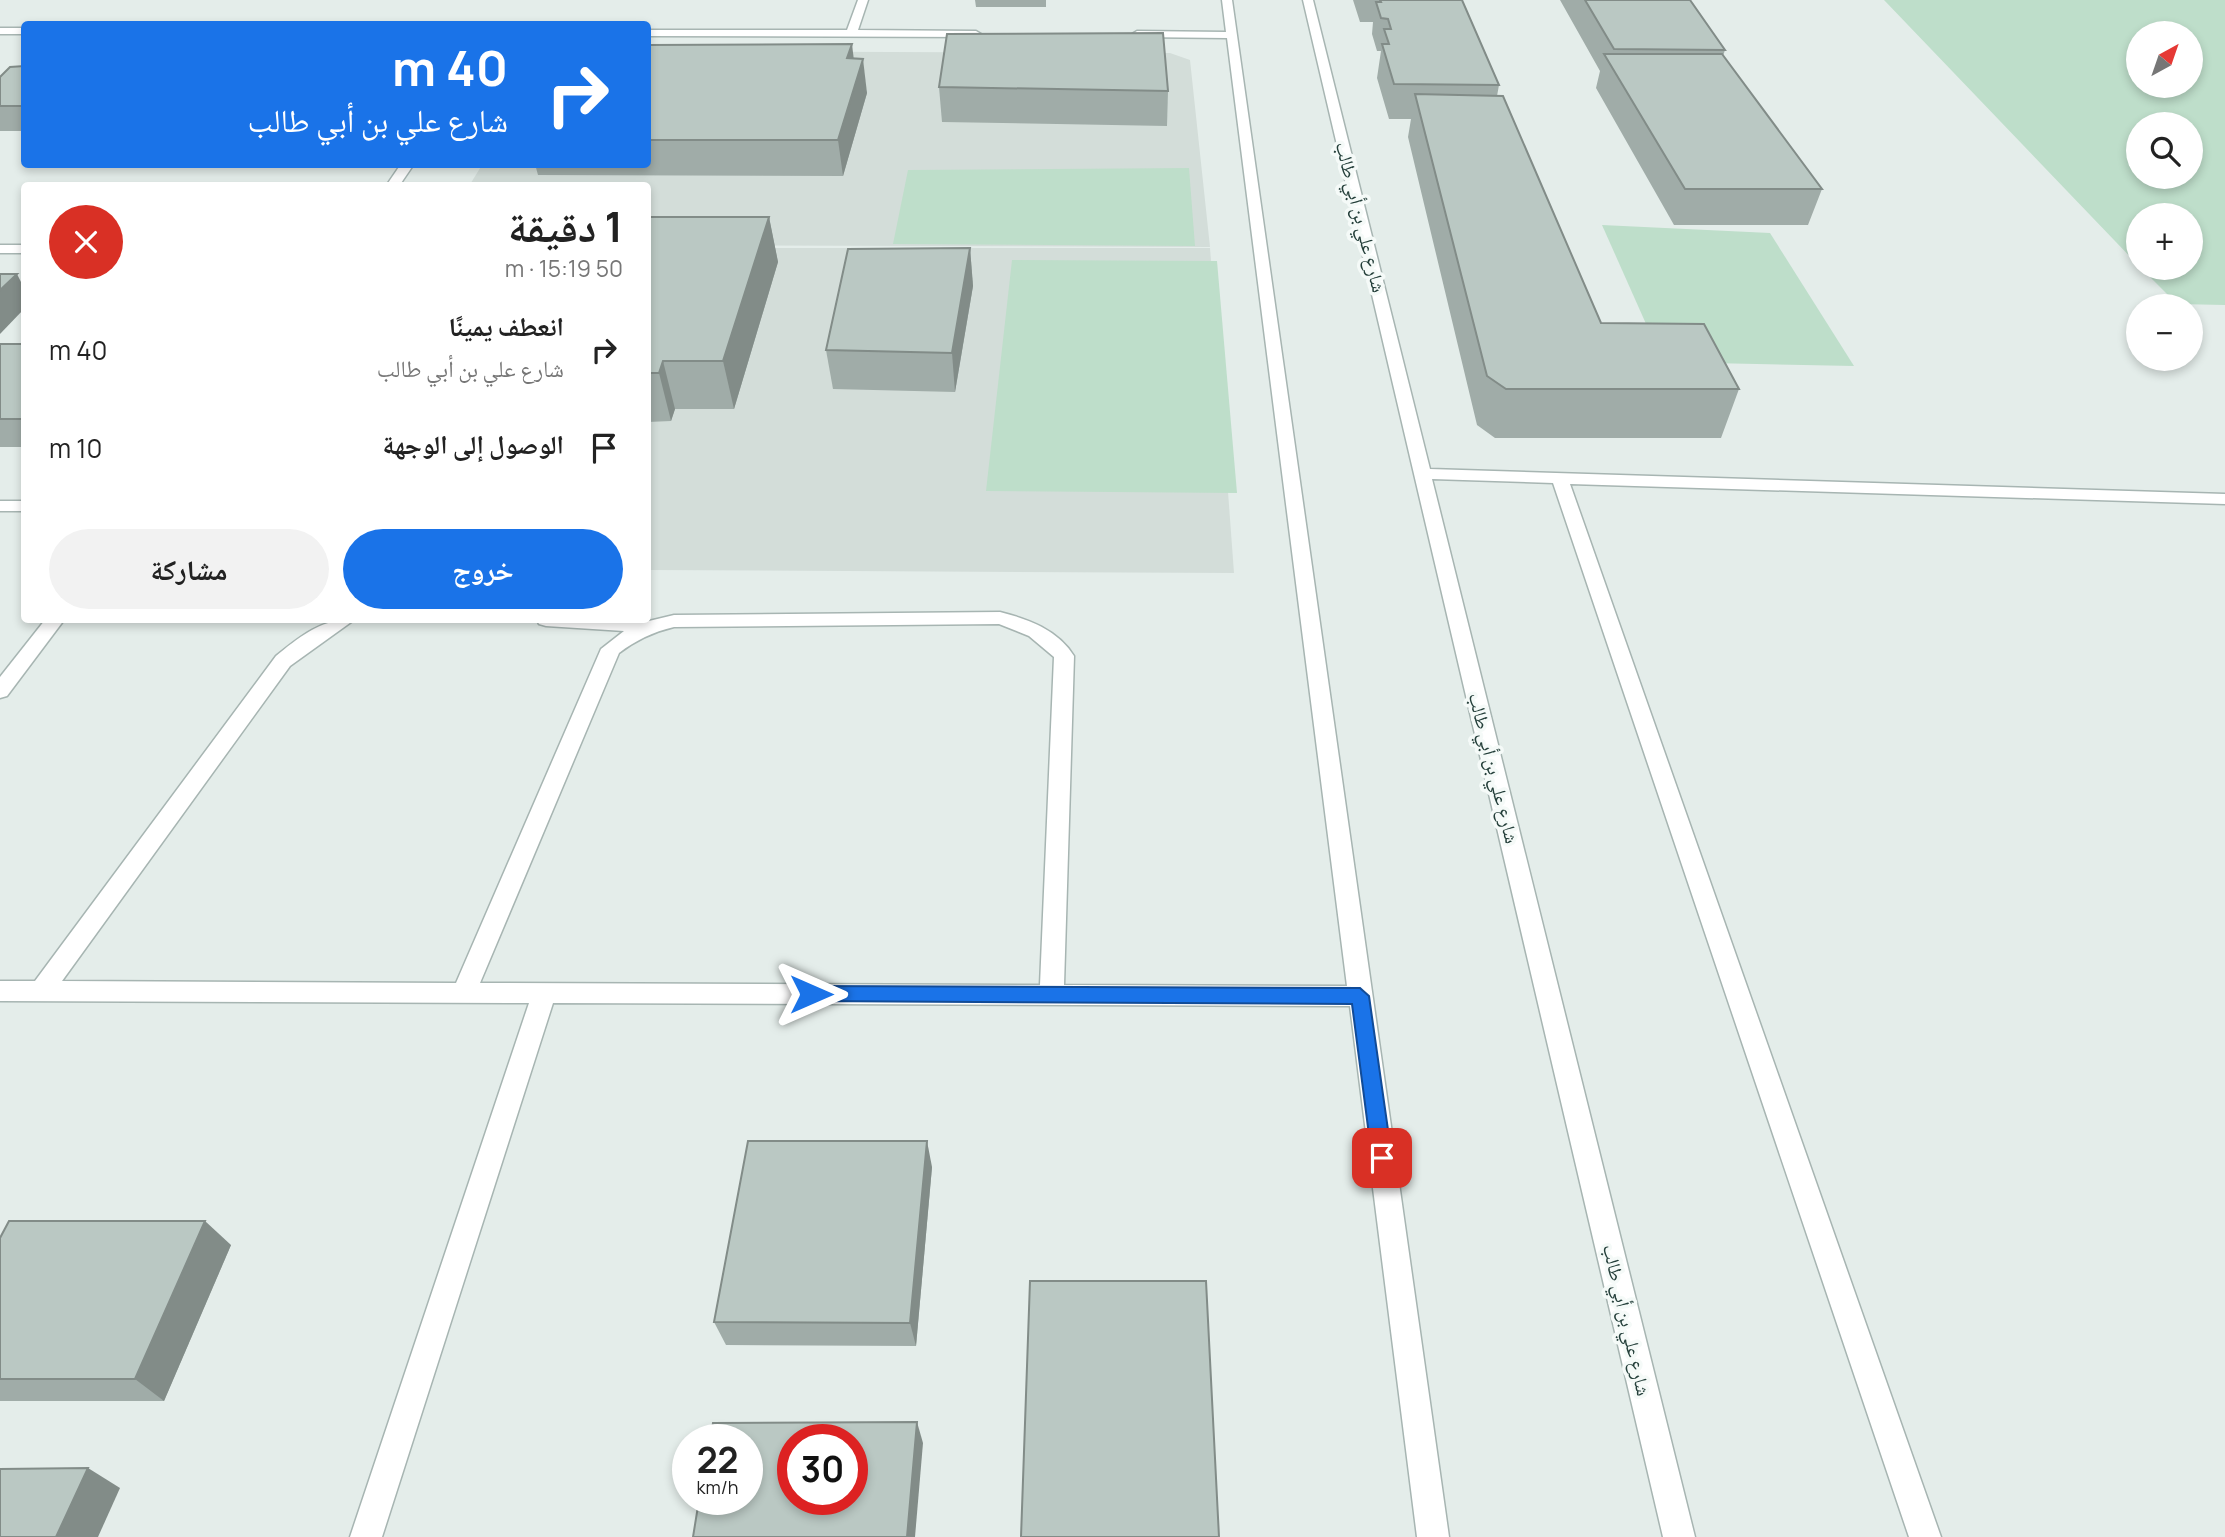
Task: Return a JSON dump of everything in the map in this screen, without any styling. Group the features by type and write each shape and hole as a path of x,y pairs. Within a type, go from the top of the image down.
{"street":[{"path":"851,34 863,0"},
{"path":"1227,0 1433,1537"},
{"name":"شارع علي بن أبي طالب","path":"1308,0 1679,1537"},
{"path":"0,31 21,31"},
{"path":"651,33 986,34"},
{"path":"1122,34 1230,35"},
{"path":"0,249 21,249"},
{"path":"1423,474 2225,499"},
{"path":"1560,479 1925,1537"},
{"path":"0,506 21,506"},
{"path":"464,992 611,649 628,635 648,626 674,621 1000,618 1028,626 1051,640 1064,656 1052,994"},
{"path":"0,691 53,623"},
{"path":"41,992 283,661 299,646 340,623"},
{"path":"597,623 648,626"},
{"path":"0,991 1360,996"},
{"path":"366,1537 544,993"}],"shaded area":[{"path":"651,51 1170,53 1190,60 1210,247 651,245 651,182 471,182 480,168 651,168"},
{"path":"651,248 1210,248 1234,573 651,570"}],"green space":[{"path":"1884,0 2225,0 2225,305 2203,305 2203,294 2167,294 2153,280 2203,280 2203,203 2126,203 2126,252"},
{"path":"1189,168 1195,246 893,244 908,170"},
{"path":"1602,225 1770,233 1854,366 1663,362"},
{"path":"1012,260 1217,261 1237,493 986,491"}],"building":[{"path":"1380,0 1462,0 1499,85 1394,84 1382,44 1389,44 1384,29 1391,29 1388,19 1381,18 1376,2 1381,2"},
{"path":"1585,0 1690,0 1725,50 1614,49"},
{"path":"1163,33 1168,91 939,87 947,34"},
{"path":"852,44 847,58 863,59 838,140 651,140 651,45"},
{"path":"1604,54 1722,54 1822,189 1685,189"},
{"path":"21,66 21,106 0,106 0,77 10,67"},
{"path":"1415,94 1503,96 1601,323 1704,324 1739,389 1506,389 1487,376"},
{"path":"651,217 769,217 723,361 663,361 659,373 651,373"},
{"path":"970,248 952,353 826,350 848,249"},
{"path":"0,274 17,274 0,290"},
{"path":"0,344 21,344 21,419 0,419"},
{"path":"748,1141 927,1141 910,1323 714,1322"},
{"path":"9,1221 205,1221 135,1379 0,1379 0,1238"},
{"path":"1030,1281 1206,1281 1219,1537 1021,1537"},
{"path":"917,1422 907,1537 693,1537 697,1515 763,1515 763,1424 713,1424"},
{"path":"88,1468 56,1537 0,1537 0,1469"}],"route":[{"path":"811,994 1360,996 1382,1158"}]}
